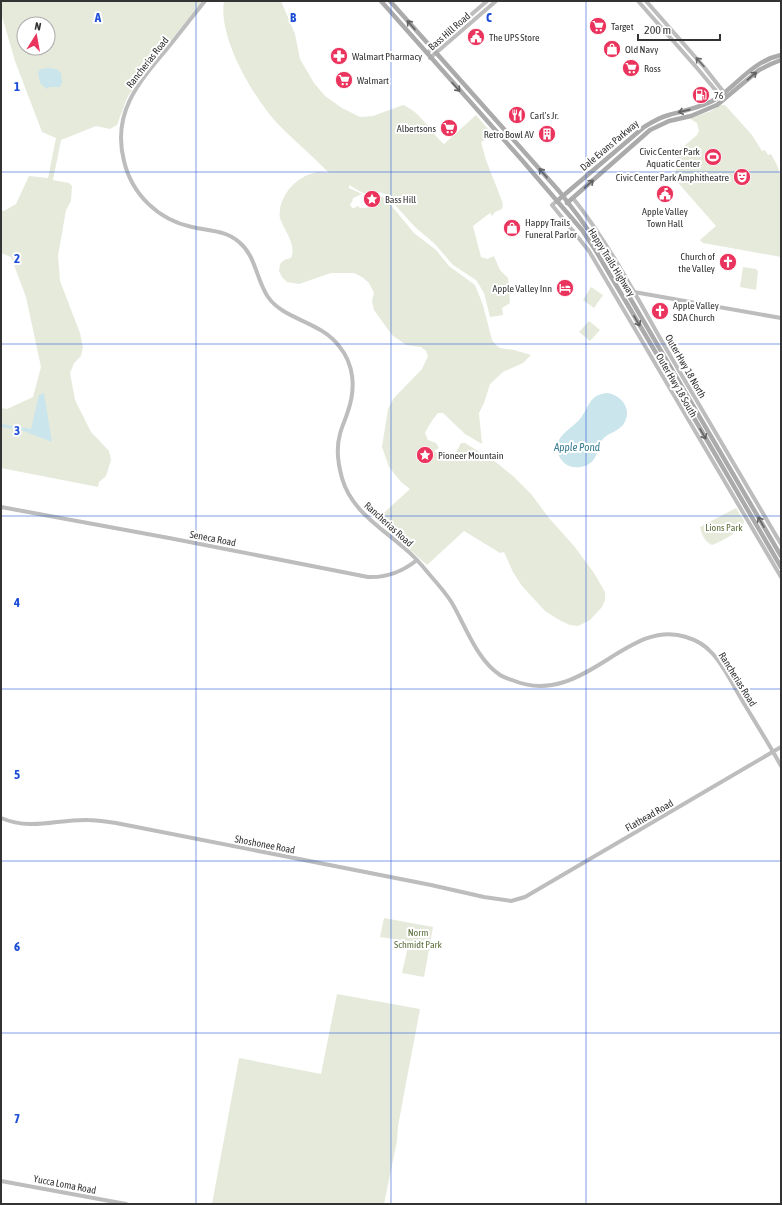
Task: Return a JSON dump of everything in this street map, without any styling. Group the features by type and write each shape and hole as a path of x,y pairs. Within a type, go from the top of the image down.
{"main road":[{"name":"Happy Trails Highway","path":"381,1 582,230 596,251 781,567"},
{"name":"Happy Trails Highway","path":"390,1 563,196 602,250 781,556"},
{"name":"Dale Evans Parkway","path":"724,98 724,92 752,68 762,61 781,55"},
{"name":"Dale Evans Parkway","path":"563,207 650,130 669,121 701,112 724,98 759,70 781,60"},
{"name":"Dale Evans Parkway","path":"557,200 644,127 664,116 695,109 724,98"}],"street":[{"name":"Rancherias Road","path":"206,1 144,75 128,102 120,136 128,176 137,191 148,204 169,219 190,226 220,231 243,244 253,259 259,278 268,298 285,312 317,327 330,335 341,348 349,361 352,375 353,393 339,436 340,467 343,482 349,495 360,511 418,560 450,599 484,661 501,676 521,684 537,687 557,685 581,675 636,643 652,636 677,634 696,640 711,652 724,670 781,766"},
{"name":"Bass Hill Road","path":"427,53 487,1"},
{"name":"Bass Hill Road","path":"430,58 496,1"},
{"path":"638,1 724,98"},
{"path":"646,1 724,92"},
{"name":"Outer Hwy 18 North","path":"573,198 606,242 781,544"},
{"name":"Outer Hwy 18 South","path":"557,200 552,205 589,251 781,577"},
{"path":"558,211 563,207"},
{"path":"634,292 781,318"},
{"name":"Seneca Road","path":"1,507 368,577 380,577 395,574 418,560"},
{"name":"Flathead Road","path":"525,897 781,747"},
{"name":"Shoshonee Road","path":"1,818 11,822 38,825 88,820 116,824 431,885 484,897 512,901 525,897"},
{"name":"Yucca Loma Road","path":"1,1181 126,1204"}],"green space":[{"path":"1,1 203,1 142,75 127,98 117,125 110,129 96,126 61,140 53,180 69,183 72,186 71,201 66,210 58,256 60,281 80,333 83,347 81,356 74,363 70,373 75,400 91,432 109,451 111,460 106,476 99,482 98,487 1,468 1,408 7,409 33,397 41,367 26,297 11,257 1,253 1,210 4,211 16,204 29,176 48,178 56,138 42,132 15,61 1,13"},
{"path":"224,1 281,1 295,34 300,59 314,83 325,96 342,108 360,117 373,116 403,105 415,112 444,144 476,115 493,135 481,142 486,160 503,205 502,209 495,212 492,216 490,213 473,226 481,257 487,259 494,256 500,270 508,278 510,303 502,308 503,315 490,317 484,293 476,280 453,265 435,244 415,227 385,194 380,192 375,195 363,193 349,185 349,188 362,194 353,198 350,204 352,208 358,206 360,208 368,208 376,204 379,196 383,197 414,233 436,250 449,266 475,285 483,305 492,340 496,345 500,348 531,355 523,363 503,372 490,384 479,413 482,444 465,434 443,413 438,413 425,433 428,440 436,443 439,448 434,451 447,461 455,454 461,443 465,443 497,463 531,494 549,518 574,546 594,573 605,592 605,600 602,607 590,620 578,626 570,625 545,611 522,586 513,572 504,552 500,553 464,531 427,565 376,520 410,489 401,482 389,467 382,447 388,409 394,398 422,369 428,356 426,351 421,347 406,345 392,335 374,310 372,301 374,293 369,283 362,277 354,273 331,273 299,284 287,282 282,277 279,271 280,264 284,260 291,258 292,253 291,243 280,217 280,209 284,197 292,186 302,178 316,172 329,173 276,122 247,81 231,48 226,31"},
{"path":"721,105 725,105 752,135 762,151 765,150 768,155 771,154 777,165 781,177 781,257 703,243 700,240 716,226 673,177 678,162 676,159 681,155 678,150 697,135 699,131 697,123 691,118 711,111"},
{"path":"743,267 756,269 758,271 756,290 740,287"},
{"path":"591,287 603,295 594,308 583,300"},
{"path":"589,321 600,330 590,341 579,332"},
{"name":"Lions Park","path":"736,508 744,521 743,527 712,545 707,542 700,527"},
{"name":"Norm Schmidt Park","path":"384,918 433,927 424,977 402,973 407,944 401,940 380,937"},
{"path":"337,994 420,1009 398,1126 397,1141 384,1204 212,1204 239,1058 321,1074"}],"water":[{"path":"41,69 56,69 61,73 62,82 60,87 50,87 47,89 40,83 38,72"},
{"path":"44,393 52,442 21,430 1,427 1,424 31,429 39,395"},
{"name":"Apple Pond","path":"606,393 617,396 624,404 627,414 623,425 603,439 594,460 581,467 567,465 559,456 557,450 559,439 583,416 595,397"}],"place":[{"name":"Target","path":"598,26"},
{"name":"The UPS Store","path":"476,37"},
{"name":"Old Navy","path":"612,49"},
{"name":"Walmart Pharmacy","path":"339,56"},
{"name":"Ross","path":"631,68"},
{"name":"Walmart","path":"344,80"},
{"name":"76","path":"701,95"},
{"name":"Carl's Jr.","path":"517,115"},
{"name":"Albertsons","path":"449,128"},
{"name":"Retro Bowl AV","path":"547,134"},
{"name":"Civic Center Park Aquatic Center","path":"713,157"},
{"name":"Civic Center Park Amphitheatre","path":"742,177"},
{"name":"Apple Valley Town Hall","path":"665,194"},
{"name":"Bass Hill","path":"372,199"},
{"name":"Happy Trails Funeral Parlor","path":"512,228"},
{"name":"Church of the Valley","path":"728,262"},
{"name":"Apple Valley Inn","path":"565,288"},
{"name":"Apple Valley SDA Church","path":"660,311"},
{"name":"Pioneer Mountain","path":"425,455"}]}
